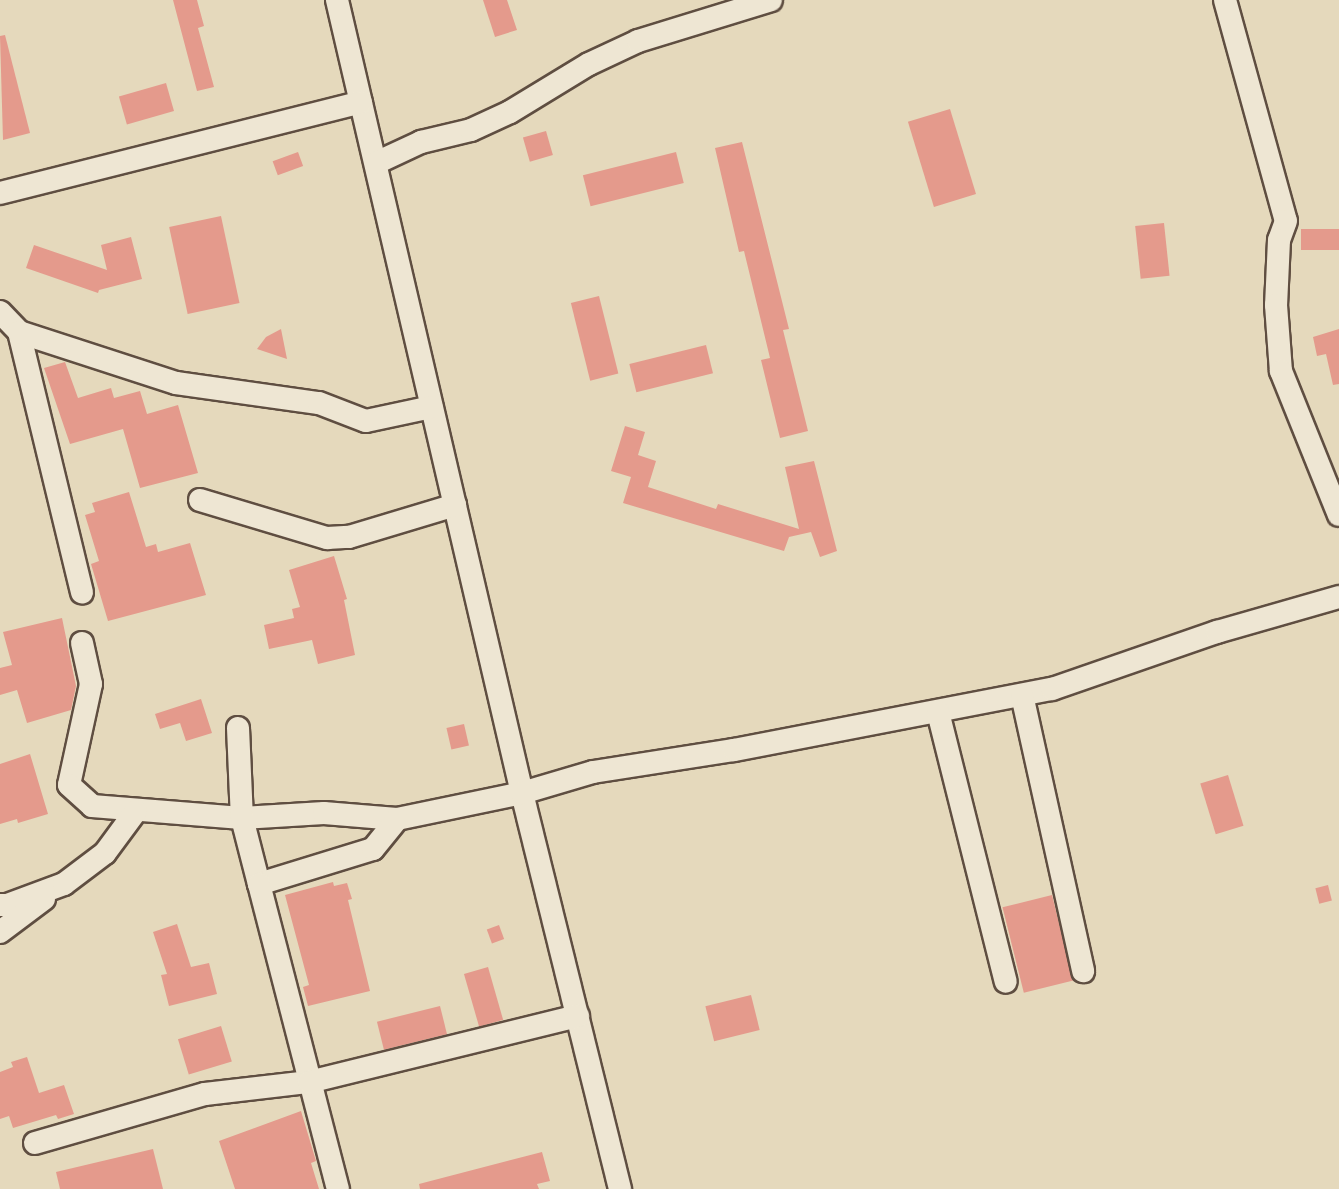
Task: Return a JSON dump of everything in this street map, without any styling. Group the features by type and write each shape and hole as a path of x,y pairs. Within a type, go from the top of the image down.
{"street":[{"path":"337,0 522,793 620,1189"},
{"path":"376,163 421,142 471,130 510,112 589,64 638,41 771,0"},
{"path":"1225,0 1286,221 1279,240 1276,305 1281,371 1339,515"},
{"path":"0,193 361,102"},
{"path":"0,312 19,332 176,383 319,403 366,421 432,407"},
{"path":"19,332 82,592"},
{"path":"200,500 327,538 349,537 455,505"},
{"path":"82,643 91,684 69,785 92,806 242,818 324,813 397,819 522,793 593,772 1052,689 1217,632 1339,597"},
{"path":"1022,695 1083,971"},
{"path":"938,712 1006,982"},
{"path":"238,728 242,818 338,1189"},
{"path":"0,932 105,853 136,811"},
{"path":"259,884 373,849 397,819"},
{"path":"0,905 64,884"},
{"path":"35,1143 205,1094 309,1082 578,1016"}],"building":[{"path":"173,0 197,0 204,26 198,28 214,87 197,91"},
{"path":"483,0 507,0 517,30 495,37"},
{"path":"5,35 30,133 3,140 0,36"},
{"path":"166,83 174,111 127,124 119,97"},
{"path":"950,109 976,194 934,207 908,122"},
{"path":"546,131 553,155 530,162 523,138"},
{"path":"742,142 789,329 783,330 808,431 780,438 761,360 770,358 744,251 739,252 715,148"},
{"path":"298,152 303,166 278,175 273,161"},
{"path":"676,152 684,183 591,206 583,175"},
{"path":"221,216 240,303 188,314 169,227"},
{"path":"1164,223 1170,276 1141,279 1135,226"},
{"path":"1301,229 1339,229 1339,250 1301,250"},
{"path":"131,237 142,279 99,290 98,293 26,268 34,245 107,270 101,245"},
{"path":"599,296 618,374 590,381 571,303"},
{"path":"281,329 287,359 257,349 266,337"},
{"path":"1339,329 1339,384 1333,385 1326,354 1317,356 1313,337"},
{"path":"706,345 713,373 636,392 629,364"},
{"path":"65,362 78,398 111,388 114,398 140,391 147,414 178,405 198,473 140,488 123,429 70,444 44,368"},
{"path":"625,426 645,432 638,455 656,461 648,487 716,509 718,504 799,529 785,467 814,461 837,551 820,557 811,532 789,537 784,551 623,503 631,477 611,471"},
{"path":"129,492 146,547 156,544 158,552 190,543 206,595 108,621 91,564 99,561 85,515 95,512 92,503"},
{"path":"334,556 347,599 344,600 355,655 318,664 312,640 269,649 264,625 294,618 292,609 300,607 289,570"},
{"path":"62,618 76,686 71,710 27,723 17,690 0,695 0,668 12,665 3,632"},
{"path":"201,699 212,733 186,741 180,723 160,729 155,714"},
{"path":"464,724 469,745 451,749 446,728"},
{"path":"30,754 48,814 18,823 17,819 0,824 0,764"},
{"path":"1228,775 1243,826 1216,834 1200,783"},
{"path":"333,882 334,886 347,883 352,899 348,900 370,991 308,1006 303,987 309,985 285,895"},
{"path":"1328,885 1332,901 1319,904 1315,888"},
{"path":"1052,895 1073,980 1024,993 1003,907"},
{"path":"177,924 191,967 209,963 217,994 169,1006 161,975 167,974 153,932"},
{"path":"499,925 504,939 492,944 487,929"},
{"path":"488,967 503,1020 479,1027 464,974"},
{"path":"751,995 760,1030 714,1041 705,1006"},
{"path":"440,1006 447,1034 384,1050 377,1022"},
{"path":"221,1026 232,1061 189,1075 178,1039"},
{"path":"27,1057 39,1093 64,1085 74,1114 58,1119 56,1115 13,1128 9,1116 0,1119 0,1072 13,1067 11,1062"},
{"path":"301,1111 316,1161 311,1163 319,1189 235,1189 219,1141"},
{"path":"153,1149 163,1189 60,1189 56,1172"},
{"path":"542,1152 550,1181 537,1184 539,1189 420,1189 419,1184"}]}
